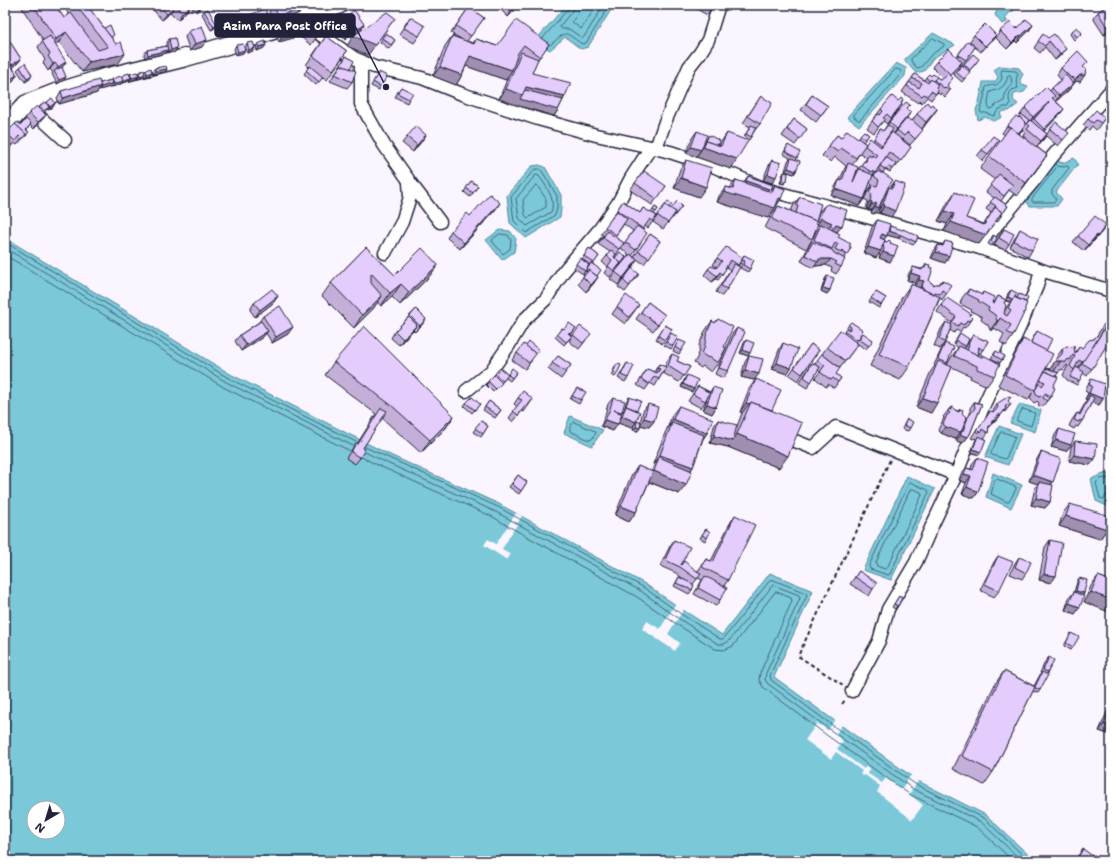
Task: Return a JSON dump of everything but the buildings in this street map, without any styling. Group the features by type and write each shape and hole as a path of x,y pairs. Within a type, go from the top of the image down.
{"main road":[{"path":"5,127 26,104 57,92 235,43 301,21 339,5"}],"street":[{"path":"466,391 491,371 524,320 546,299 564,272 599,230 618,203 631,178 653,147 688,67 700,53 708,40 720,5"},
{"path":"301,21 354,58 374,67 422,78 462,94 538,119 596,135 653,147 713,166 765,189 980,248 1041,270 1111,291"},
{"path":"361,61 361,104 384,145 440,222"},
{"path":"980,248 1052,157 1111,90"},
{"path":"26,104 65,140"},
{"path":"385,253 402,222 410,197 408,180"},
{"path":"852,691 879,641 888,609 916,562 956,475 983,407 1037,286 1041,270"},
{"path":"795,441 813,448 836,427 956,475"}],"path":[{"path":"842,704 852,691 798,656 895,450"}],"water":[{"path":"566,5 614,5 588,47 581,49 565,37 550,50 535,41"},
{"path":"1002,5 1011,5 1016,8 1009,13 1005,19 1007,22 1002,24 995,15 997,10"},
{"path":"933,33 955,45 933,58 924,71 916,73 904,60"},
{"path":"896,63 906,68 905,76 859,126 847,117"},
{"path":"1000,66 1019,68 1023,74 1020,80 1022,85 1028,87 1024,92 1014,94 1013,100 1018,104 1009,111 1000,113 1002,117 994,121 985,117 978,120 976,110 983,82 995,82 998,77 994,70"},
{"path":"1074,158 1078,164 1056,192 1062,199 1057,206 1030,206 1025,200 1057,161 1063,163"},
{"path":"539,165 545,167 561,195 560,217 526,238 510,223 507,195 532,166"},
{"path":"499,230 510,231 516,239 514,252 502,260 486,240"},
{"path":"5,238 232,375 390,455 499,504 645,584 722,635 770,573 813,591 774,677 918,781 986,815 1035,861 5,861"},
{"path":"1020,404 1041,410 1035,432 1010,423"},
{"path":"570,416 603,430 592,446 564,433"},
{"path":"999,426 1021,434 1008,465 985,457"},
{"path":"993,473 1022,485 1011,508 986,497"},
{"path":"1106,473 1111,476 1111,491 1107,506 1096,501 1091,479"},
{"path":"907,476 935,489 891,580 863,570"}],"pier":[{"path":"516,513 522,516 502,549 511,554 507,560 484,545 488,539 496,544"},
{"path":"676,603 684,609 668,634 680,643 675,651 642,629 647,621 660,629"},
{"path":"835,720 842,725 835,735 843,741 837,749 864,769 866,766 870,768 867,773 882,783 886,778 901,789 911,775 919,780 909,794 923,805 912,820 877,792 880,786 865,775 863,776 860,774 862,771 836,752 831,759 805,740 817,723 828,730"}],"place":[{"name":"Azim Para Post Office","path":"386,87"}]}
